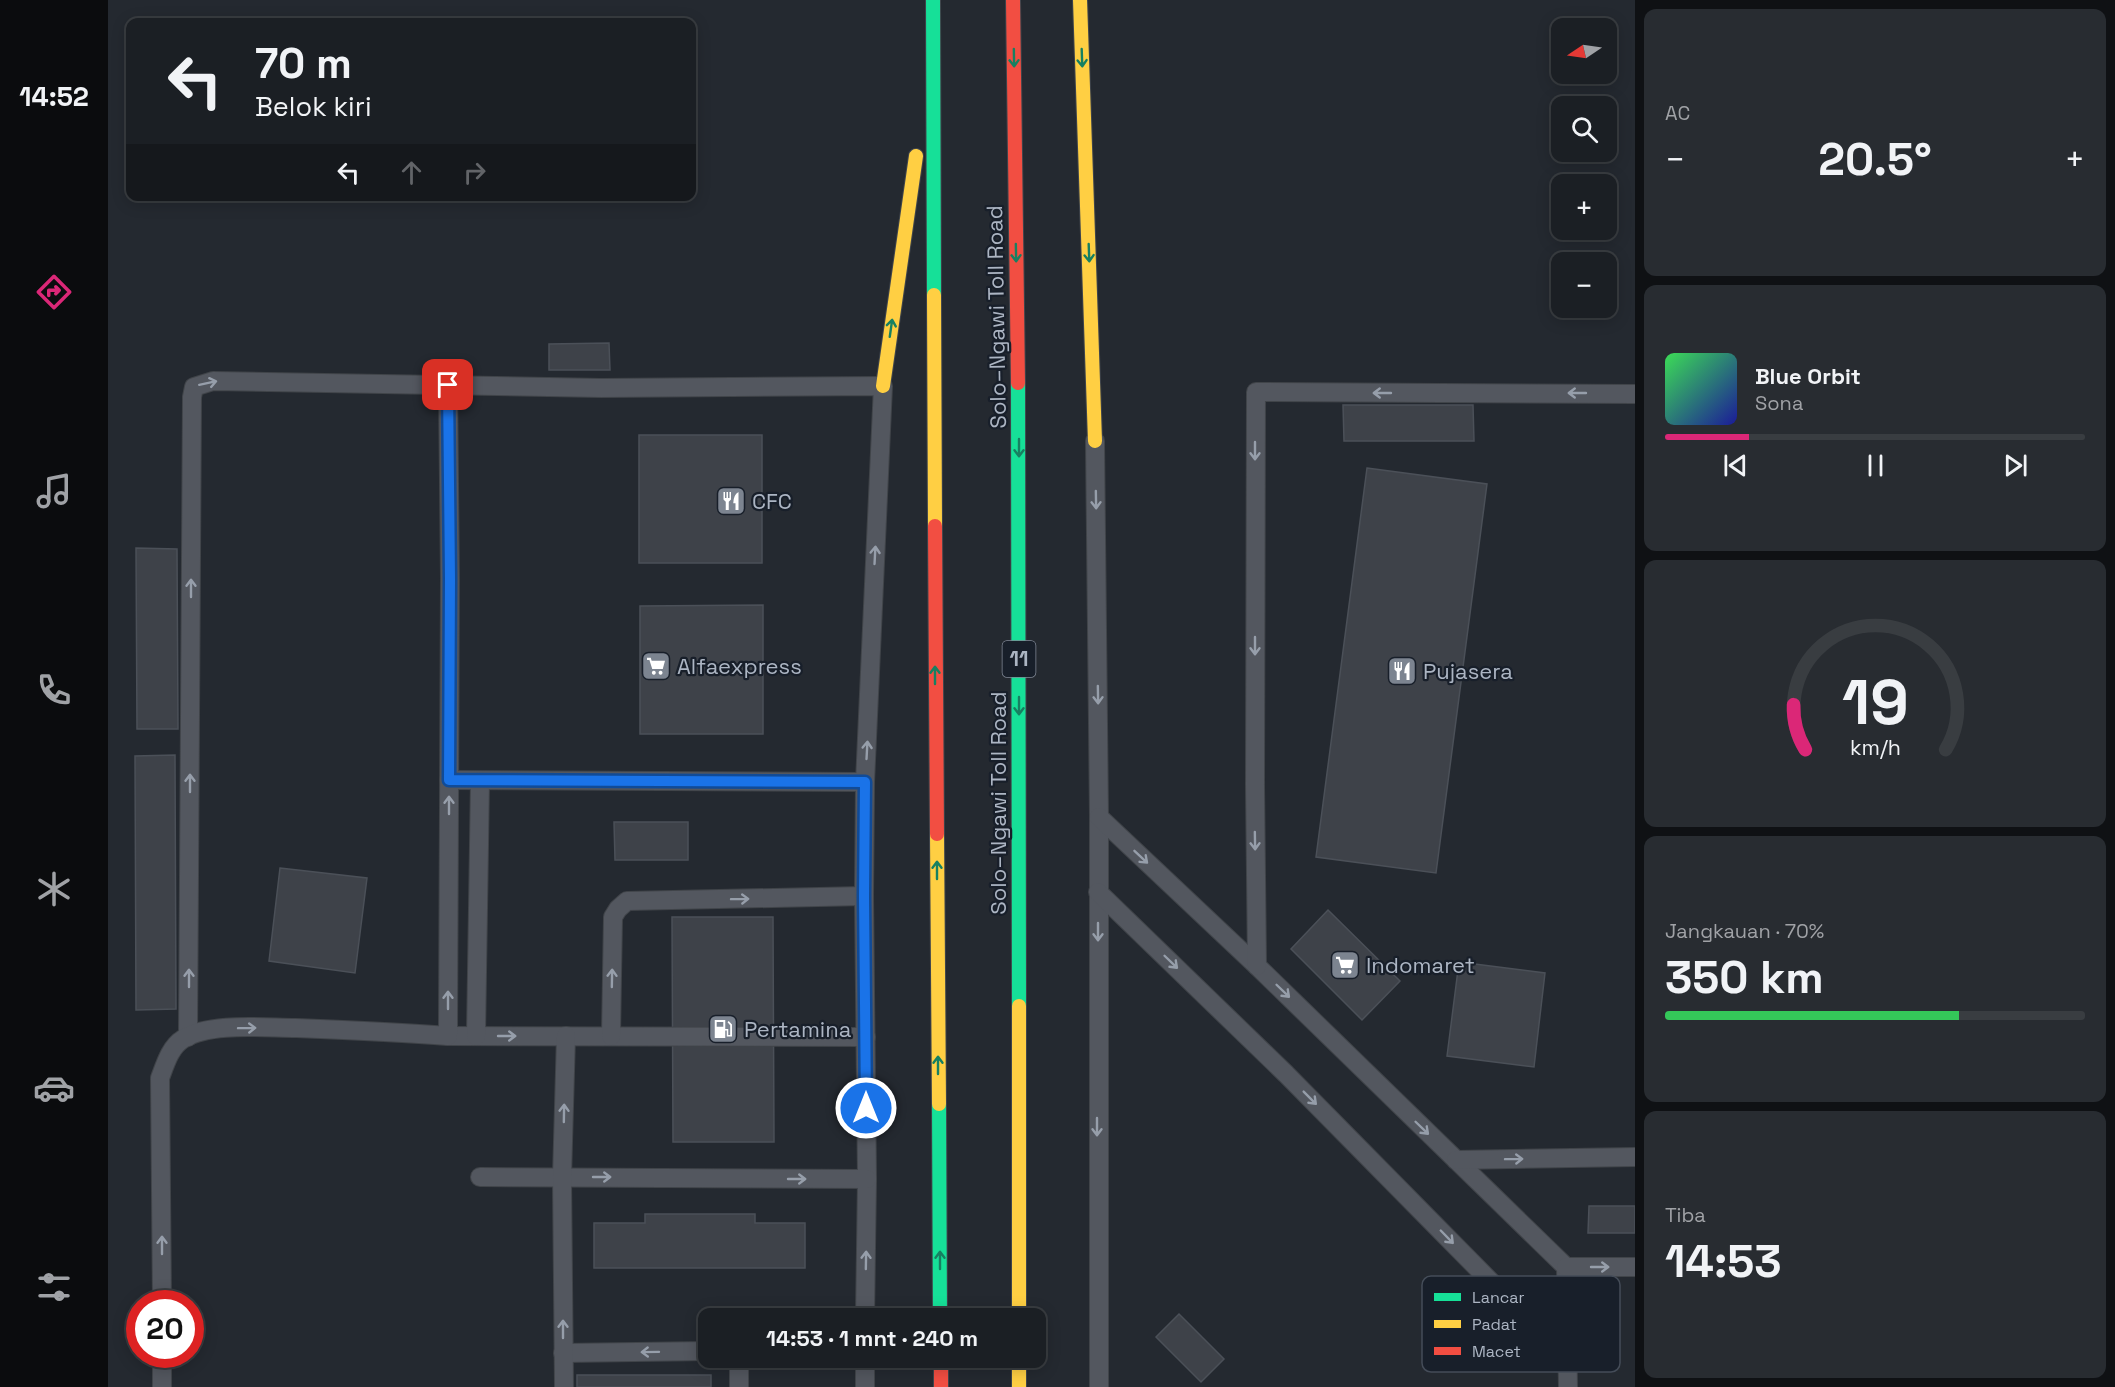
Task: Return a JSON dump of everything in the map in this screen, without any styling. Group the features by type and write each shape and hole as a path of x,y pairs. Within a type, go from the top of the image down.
{"highway":[{"path":"933,0 940,1308"},
{"name":"Solo–Ngawi Toll Road","path":"1013,0 1019,439 1018,1308"},
{"path":"1080,0 1095,441"},
{"path":"883,386 933,42"},
{"path":"941,1368 941,1387"},
{"path":"1018,1368 1018,1387"}],"lane":[{"path":"188,1037 192,397 194,387 213,381 601,388 883,386 865,782 867,1179 865,1308"},
{"path":"448,385 450,579 448,1036"},
{"path":"1257,966 1256,392 1635,394"},
{"path":"1095,441 1099,817 1099,1387"},
{"path":"449,780 865,782"},
{"path":"476,1036 480,781"},
{"path":"1099,817 1257,966 1566,1267 1566,1276"},
{"path":"1098,892 1294,1082 1485,1276"},
{"path":"611,1036 613,917 627,901 864,896"},
{"path":"162,1290 160,1078 167,1059 181,1040 201,1031 245,1027 383,1030 448,1036 866,1037"},
{"path":"564,1387 562,1177 566,1036"},
{"path":"1456,1160 1635,1157"},
{"path":"480,1177 867,1179"},
{"path":"1566,1267 1635,1267"},
{"path":"563,1353 698,1351"},
{"path":"162,1368 162,1387"},
{"path":"739,1368 740,1387"},
{"path":"865,1368 865,1387"},
{"path":"1568,1387 1569,1372"}],"building":[{"path":"609,343 610,370 549,370 549,344"},
{"path":"1343,405 1473,405 1474,441 1344,441"},
{"path":"639,435 762,435 762,563 639,563"},
{"name":"Pujasera","path":"1367,468 1487,484 1436,873 1316,857"},
{"path":"136,548 177,549 178,729 137,729"},
{"path":"763,605 763,734 640,734 640,606"},
{"path":"175,755 176,1009 136,1010 135,756"},
{"path":"614,822 688,822 688,860 615,860"},
{"path":"280,868 367,878 355,973 269,961"},
{"name":"Indomaret","path":"1328,910 1400,981 1362,1020 1291,949"},
{"name":"Pertamina","path":"672,917 773,917 774,1142 673,1142"},
{"path":"1459,962 1545,973 1534,1067 1447,1056"},
{"path":"1589,1206 1635,1206 1635,1233 1588,1233"},
{"path":"645,1214 755,1214 755,1223 805,1223 805,1268 594,1268 594,1223 645,1223"},
{"path":"1179,1314 1224,1359 1201,1382 1156,1337"},
{"path":"577,1375 711,1375 711,1387 577,1387"}],"traffic: fast":[{"path":"933,0 934,295"},
{"path":"1018,383 1019,1006"},
{"path":"939,1104 940,1308"}],"traffic: slow":[{"path":"1080,0 1095,441"},
{"path":"883,386 916,156"},
{"path":"934,295 935,526"},
{"path":"937,834 939,1104"},
{"path":"1019,1006 1019,1308"},
{"path":"1019,1368 1019,1387"}],"traffic: jam":[{"path":"1013,0 1018,383"},
{"path":"935,526 937,834"},
{"path":"941,1368 941,1387"}],"place":[{"name":"CFC","path":"731,501"},
{"name":"Alfaexpress","path":"656,666"},
{"name":"Pujasera","path":"1402,671"},
{"name":"Indomaret","path":"1345,965"},
{"name":"Pertamina","path":"723,1029"}],"route":[{"path":"448,385 449,780 865,782 866,1108"}]}
